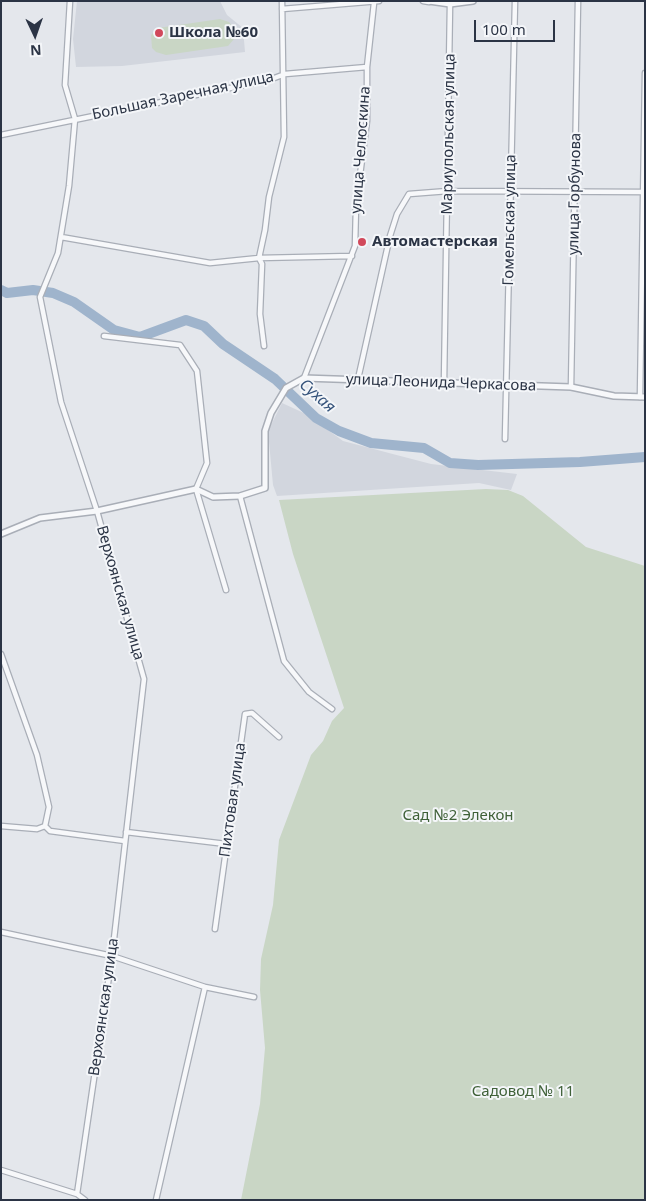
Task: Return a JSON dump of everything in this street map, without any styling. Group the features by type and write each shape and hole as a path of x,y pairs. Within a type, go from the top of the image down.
{"street":[{"name":"Верхоянская улица","path":"70,1 65,85 75,120 58,253 40,297 61,402 96,510 144,679 112,956 77,1194"},
{"path":"264,346 260,314 262,264 259,258 269,197 284,137 285,74 282,1"},
{"path":"282,9 374,3 380,1"},
{"path":"423,1 450,4 474,1"},
{"name":"Гомельская улица","path":"505,439 515,1"},
{"name":"улица Горбунова","path":"571,387 578,1"},
{"name":"улица Челюскина","path":"304,378 355,246 356,206 367,121 367,67 374,3"},
{"name":"Мариупольская улица","path":"444,383 450,4"},
{"name":"Большая Заречная улица","path":"1,135 269,80 285,74 367,67"},
{"path":"642,397 645,73"},
{"path":"358,379 390,236 397,214 410,194 448,191 644,192"},
{"path":"61,237 210,263 259,258 352,256"},
{"path":"104,336 180,345 197,371 207,463 196,489 226,590"},
{"name":"улица Леонида Черкасова","path":"196,489 213,497 240,496 265,488 265,431 271,413 282,393 292,384 304,378 571,387 614,396 642,397"},
{"path":"1,534 40,518 96,510 196,489"},
{"path":"240,496 284,661 309,692 332,709"},
{"path":"1,654 37,755 49,807 45,826"},
{"name":"Пихтовая улица","path":"215,928 245,714 252,713 279,736"},
{"path":"1,826 37,829 45,826"},
{"path":"45,826 50,831 125,841"},
{"path":"126,832 226,844"},
{"path":"1,932 112,956 205,987 254,997"},
{"path":"156,1200 205,987"},
{"path":"1,1170 77,1194 85,1200"}],"shaded area":[{"name":"Школа №60","path":"77,1 220,1 227,15 243,28 245,52 122,66 76,67 73,39"},
{"path":"282,403 306,414 343,441 431,464 517,474 511,490 479,483 277,496 273,485 268,431"}],"green space":[{"path":"220,19 229,22 235,30 234,39 228,46 166,55 156,52 152,48 151,35 158,28"},
{"name":"Сад №2 Элекон","path":"486,489 508,490 523,496 586,547 645,566 645,1200 241,1200 260,1104 265,1048 260,990 261,959 273,905 279,840 311,755 323,741 332,721 344,708 293,554 279,500"}],"waterway":[{"name":"Сухая","path":"1,290 7,293 33,290 53,293 74,302 114,330 140,337 186,320 204,326 223,344 275,379 316,418 339,431 371,443 424,448 450,463 478,465 580,462 645,457"}],"place":[{"name":"Школа №60","path":"159,33"},
{"name":"Автомастерская","path":"362,242"}],"park label":[{"name":"Садовод № 11","path":"523,1092"}]}
